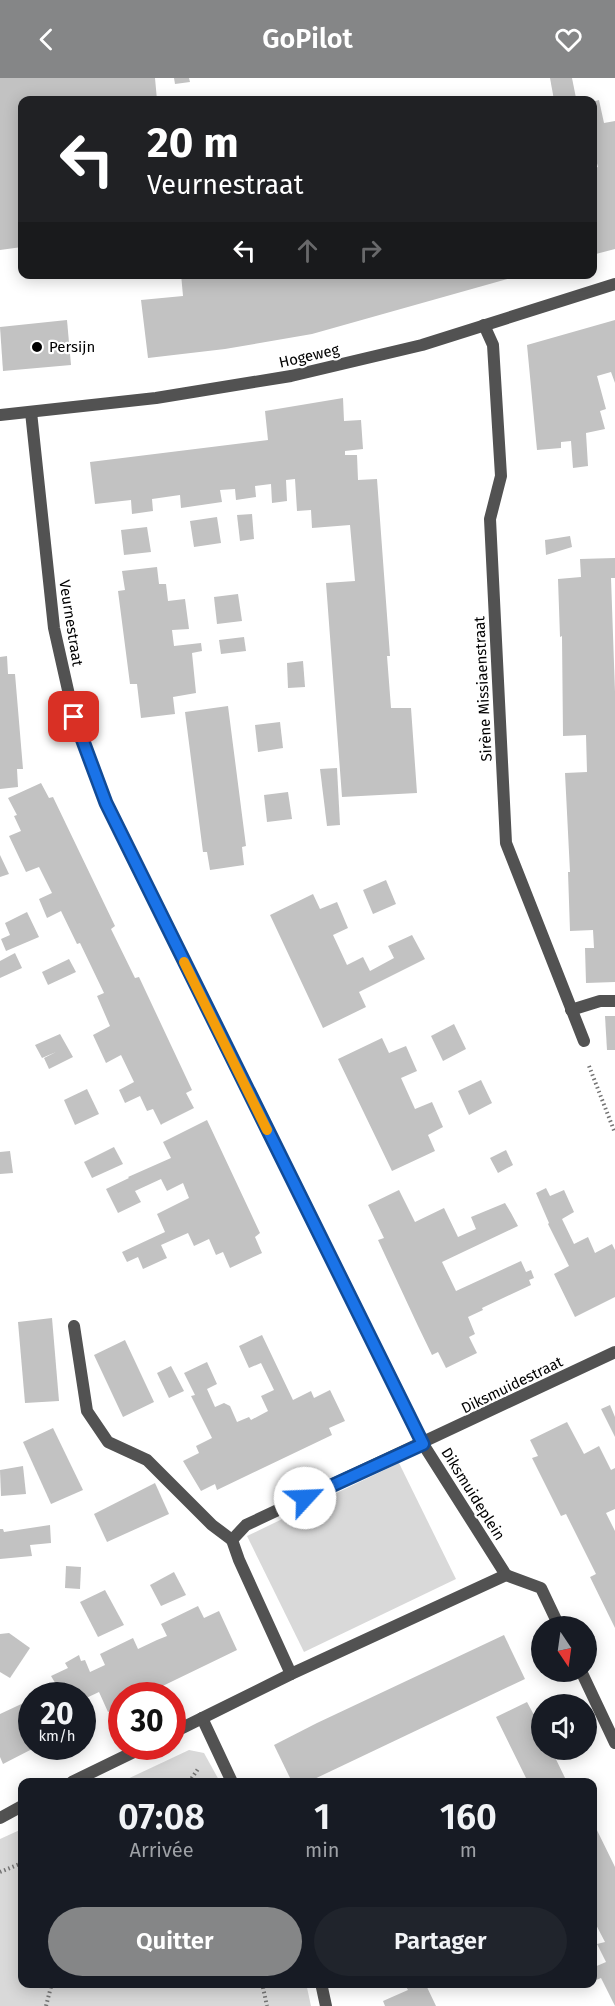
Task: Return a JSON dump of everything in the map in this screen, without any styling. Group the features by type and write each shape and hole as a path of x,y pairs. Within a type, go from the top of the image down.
{"street":[{"name":"Hogeweg","path":"0,415 156,398 291,376 422,345 615,285"},
{"name":"Sirène Missiaenstraat","path":"484,325 493,345 501,476 490,519 506,843 584,1041"},
{"name":"Veurnestraat","path":"31,412 54,628 74,717 106,803 423,1444"},
{"path":"571,1010 600,1001 615,1001"},
{"path":"74,1326 87,1411 108,1442 147,1460 212,1525 232,1540 238,1560 291,1674"},
{"name":"Diksmuidestraat","path":"423,1444 615,1352"},
{"name":"Diksmuideplein","path":"232,1540 246,1525 423,1444 506,1575"},
{"path":"186,1726 291,1674 506,1575 541,1588 555,1616"},
{"path":"586,1682 615,1743"},
{"path":"202,1718 230,1778"},
{"path":"80,1778 117,1760"},
{"path":"0,1818 18,1808"},
{"path":"322,1988 326,2006"}],"path":[{"path":"584,1041 583,1049 615,1132"},
{"path":"0,1872 18,1865"},
{"path":"46,2006 51,1988"},
{"path":"263,1988 267,2006"}],"shaded area":[{"path":"399,1463 456,1579 304,1652 247,1536"},
{"path":"189,1750 204,1753 218,1778 130,1778 168,1760 186,1760 186,1751"},
{"path":"18,1831 18,1988 307,1988 311,2006 0,2006 0,1839"}],"building":[{"path":"0,78 155,78 157,96 18,96 18,248 0,250"},
{"path":"174,78 189,78 190,82 175,84"},
{"path":"550,78 572,78 576,96 553,96"},
{"path":"599,100 604,123 615,121 615,249 597,254 598,167 597,101"},
{"path":"181,279 508,279 312,334 225,349 148,358 141,300 183,296"},
{"path":"67,320 71,365 3,371 0,327"},
{"path":"615,320 615,383 611,372 597,376 606,409 600,411 605,429 586,433 588,466 573,468 571,441 561,442 561,448 537,450 527,345"},
{"path":"343,398 344,421 361,420 363,449 345,451 345,455 357,455 358,480 377,479 390,656 387,656 391,708 411,708 417,793 342,797 326,583 355,581 350,525 312,528 311,510 297,511 295,479 286,480 287,501 272,503 271,484 255,486 256,497 236,500 235,489 220,490 222,502 181,508 180,495 152,499 153,511 132,514 131,500 95,504 90,462 268,440 265,411"},
{"path":"252,514 254,539 240,541 237,515"},
{"path":"217,517 221,543 194,547 190,521"},
{"path":"147,527 151,552 124,555 121,530"},
{"path":"570,536 572,547 546,555 545,540"},
{"path":"615,558 615,578 611,578 615,692 615,982 586,983 585,948 594,948 593,930 570,931 568,872 570,872 565,773 587,772 586,735 563,736 562,636 560,637 558,579 581,577 580,559"},
{"path":"157,567 159,584 166,584 168,601 185,599 189,629 172,630 174,646 201,643 202,651 192,653 196,693 173,697 175,714 141,718 137,684 130,684 118,591 125,590 122,571"},
{"path":"238,594 242,621 217,624 214,597"},
{"path":"244,637 246,651 221,654 219,640"},
{"path":"7,656 8,674 15,674 23,769 17,769 18,787 0,789 0,657"},
{"path":"303,661 305,687 288,688 287,663"},
{"path":"228,706 246,846 242,847 244,865 210,870 207,852 203,852 185,712"},
{"path":"280,722 283,748 258,752 255,725"},
{"path":"337,768 340,825 327,826 320,769"},
{"path":"41,783 49,798 53,797 115,926 111,929 135,978 139,977 192,1090 186,1093 194,1108 161,1125 153,1109 147,1111 140,1096 125,1103 119,1090 134,1082 121,1055 106,1063 93,1035 110,1026 97,996 104,993 80,943 77,944 61,911 47,918 39,899 52,893 39,867 26,872 9,836 21,831 14,816 17,815 8,798"},
{"path":"288,792 292,819 267,822 264,795"},
{"path":"0,855 9,874 0,877"},
{"path":"386,880 396,904 373,914 363,890"},
{"path":"313,894 320,909 337,902 348,928 333,935 347,965 363,957 370,971 394,958 388,946 412,935 425,959 359,992 366,1007 323,1028 270,915"},
{"path":"27,912 39,937 6,951 1,939 10,935 5,923"},
{"path":"15,953 22,968 0,978 0,961"},
{"path":"69,959 76,972 48,985 42,972"},
{"path":"605,1016 615,1016 615,1050 607,1050"},
{"path":"454,1024 466,1049 443,1061 431,1036"},
{"path":"60,1034 73,1057 49,1069 44,1058 56,1052 42,1058 35,1045"},
{"path":"382,1038 389,1053 406,1046 417,1071 401,1078 415,1109 432,1102 443,1127 428,1135 435,1151 392,1171 338,1059"},
{"path":"481,1080 492,1103 469,1115 458,1091"},
{"path":"87,1089 99,1114 75,1125 64,1100"},
{"path":"207,1120 260,1233 255,1237 262,1253 230,1268 223,1252 216,1255 209,1239 194,1246 188,1233 161,1245 167,1258 143,1269 138,1257 127,1262 122,1252 165,1232 157,1214 189,1198 183,1183 167,1191 161,1179 135,1191 141,1202 118,1213 106,1189 171,1158 163,1142"},
{"path":"114,1147 123,1164 92,1178 84,1162"},
{"path":"506,1150 513,1165 498,1173 490,1158"},
{"path":"10,1151 13,1173 0,1174 0,1152"},
{"path":"546,1188 550,1196 564,1190 574,1212 562,1219 574,1244 588,1237 595,1253 612,1244 615,1250 615,1297 575,1317 554,1274 569,1266 548,1224 536,1193"},
{"path":"399,1190 415,1222 444,1208 458,1237 476,1229 471,1217 505,1203 511,1213 518,1226 442,1262 456,1291 521,1261 526,1272 531,1270 534,1278 529,1280 531,1285 468,1317 475,1334 469,1337 477,1353 446,1368 438,1352 432,1355 418,1326 378,1240 384,1238 368,1205"},
{"path":"52,1318 59,1401 25,1403 18,1322"},
{"path":"262,1335 293,1400 311,1391 314,1398 330,1390 345,1421 329,1428 332,1435 217,1490 215,1484 201,1491 183,1461 199,1453 196,1446 212,1438 191,1396 195,1395 184,1373 207,1362 217,1384 207,1389 215,1407 224,1403 230,1406 237,1422 249,1417 251,1420 268,1411 261,1396 274,1390 261,1363 249,1368 239,1346"},
{"path":"125,1340 154,1402 123,1417 94,1355"},
{"path":"171,1366 184,1391 169,1398 157,1373"},
{"path":"610,1405 615,1417 615,1437 601,1409"},
{"path":"567,1422 584,1454 599,1446 611,1470 615,1468 615,1509 606,1513 615,1531 615,1628 590,1577 596,1574 566,1514 561,1516 532,1458 538,1456 530,1440"},
{"path":"53,1428 83,1490 51,1504 23,1442"},
{"path":"23,1466 26,1494 1,1496 0,1470"},
{"path":"155,1483 169,1514 107,1542 94,1514"},
{"path":"50,1525 51,1543 30,1545 32,1556 0,1559 0,1529 4,1532"},
{"path":"66,1566 81,1567 80,1589 65,1588"},
{"path":"174,1572 186,1595 161,1606 150,1585"},
{"path":"105,1590 124,1625 98,1637 80,1602"},
{"path":"198,1606 204,1618 219,1611 237,1650 171,1682 108,1682 108,1712 99,1692 96,1693 96,1682 55,1682 51,1676 68,1668 65,1663 79,1655 81,1661 85,1660 90,1672 105,1665 100,1654 133,1638 138,1649 167,1636 161,1624"},
{"path":"9,1633 30,1648 10,1678 0,1672 0,1634"},
{"path":"504,1635 525,1679 316,1778 290,1778 274,1745"},
{"path":"527,1702 531,1709 531,1760 556,1760 565,1778 526,1778 496,1717"},
{"path":"18,1706 18,1756 3,1764 0,1757 0,1714"},
{"path":"597,1830 615,1867 615,2006 601,1978 597,1980 597,1966 606,1962 597,1944 605,1942 597,1927"},
{"path":"407,1988 427,1988 436,2006 385,2006 383,2001 408,1990"}],"slow traffic":[{"path":"184,962 267,1130"}],"place":[{"name":"Persijn","path":"37,347"}],"route":[{"path":"74,717 106,803 423,1444 305,1498"}]}
